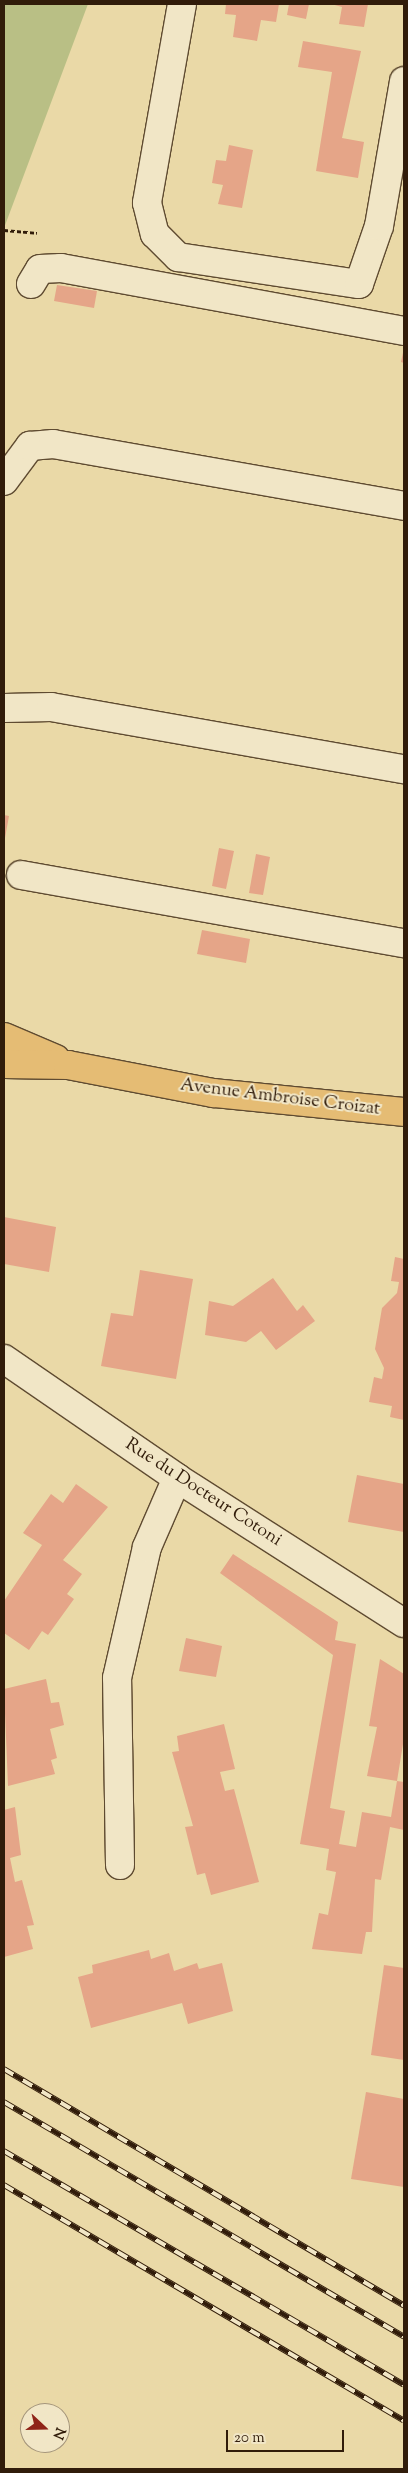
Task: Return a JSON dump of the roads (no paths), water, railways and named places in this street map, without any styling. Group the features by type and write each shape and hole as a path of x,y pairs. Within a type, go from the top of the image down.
{"main road":[{"name":"Avenue Ambroise Croizat","path":"4,1037 68,1065"},
{"name":"Avenue Ambroise Croizat","path":"4,1064 68,1065 214,1093 404,1112"}],"street":[{"path":"182,4 147,203 155,234 178,257 358,284 379,226 404,81"},
{"path":"31,284 40,269 61,268 404,331"},
{"path":"4,481 30,446 53,444 404,506"},
{"path":"4,708 51,707 404,769"},
{"path":"21,875 404,942"},
{"name":"Rue du Docteur Cotoni","path":"4,1359 177,1478 404,1623"},
{"path":"120,1865 117,1678 148,1547 177,1478"}],"railway":[{"path":"4,2069 404,2306"},
{"path":"4,2102 404,2337"},
{"path":"4,2151 404,2385"},
{"path":"4,2185 404,2421"}]}
